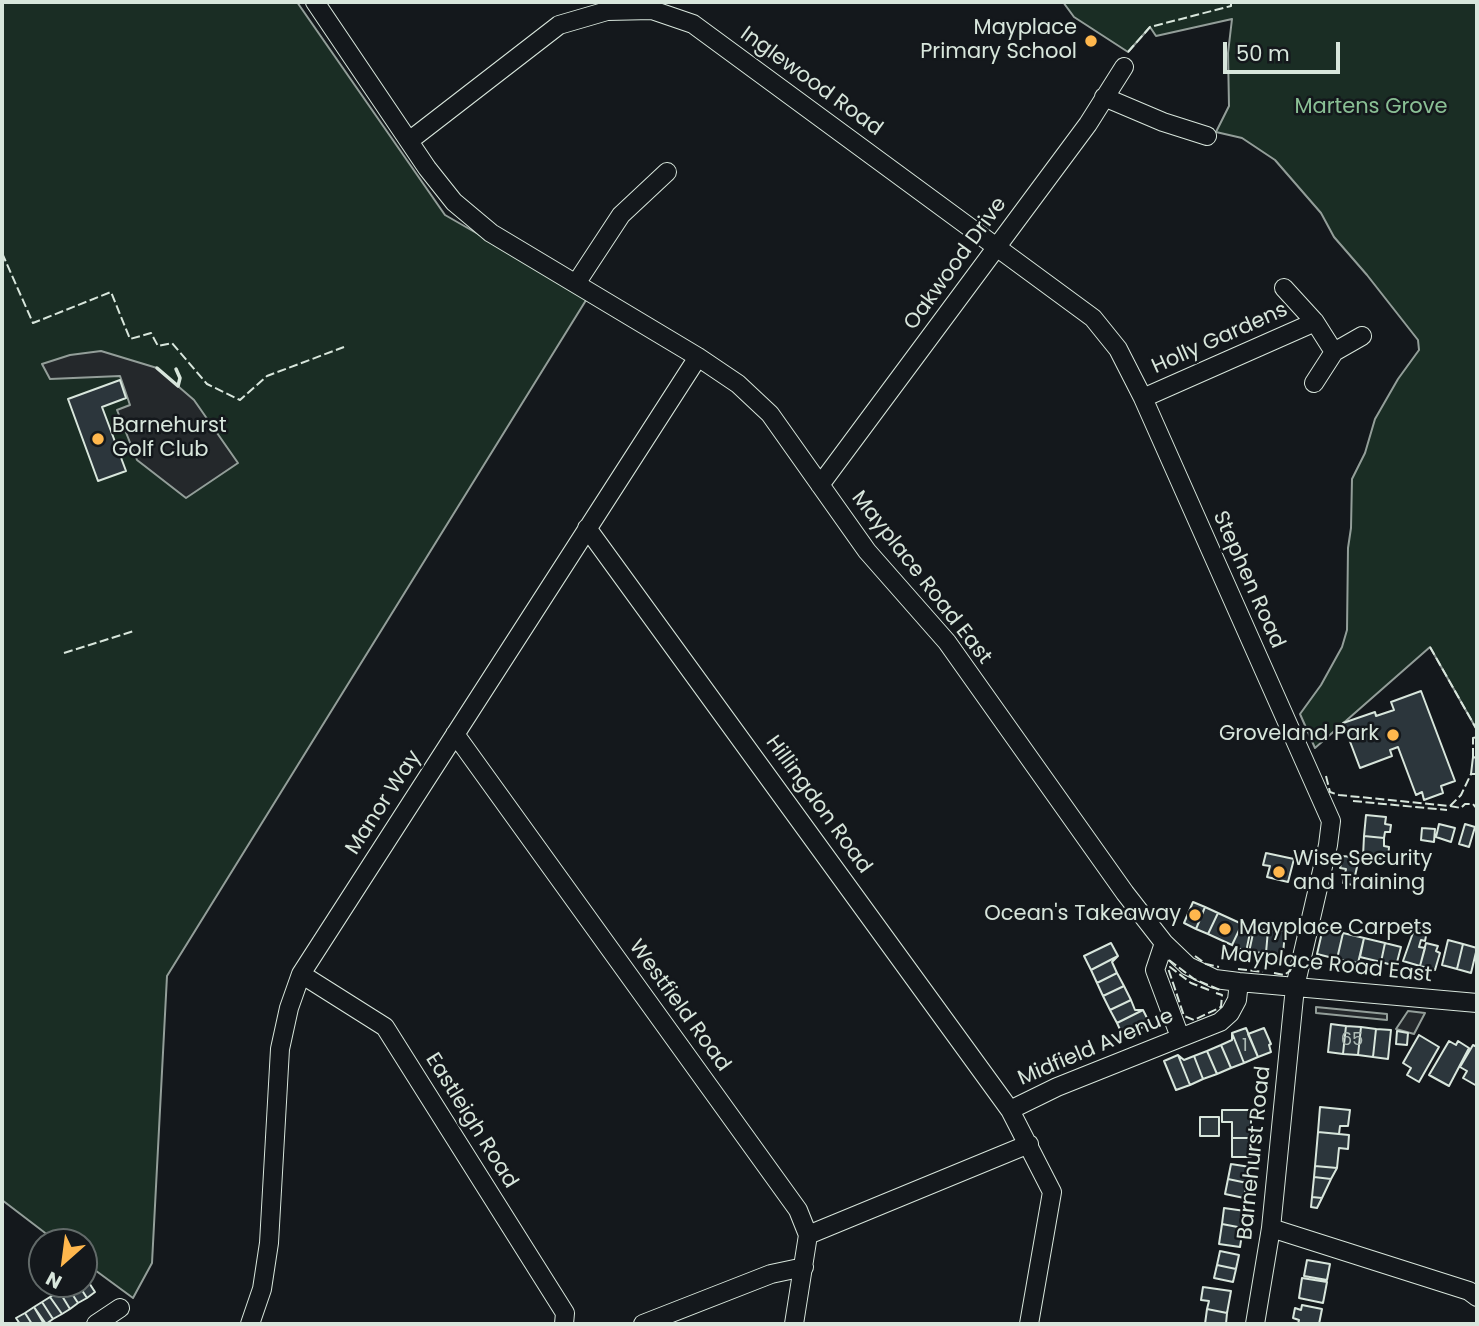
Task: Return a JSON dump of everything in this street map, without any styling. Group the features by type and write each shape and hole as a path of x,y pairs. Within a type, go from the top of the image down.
{"street":[{"name":"Mayplace Road East","path":"315,2 409,141 454,202 491,233 577,282 698,357 738,384 769,414 867,551 947,642 1048,787 1164,943 1188,966 1215,979 1477,1003"},
{"name":"Inglewood Road","path":"409,141 559,25 607,11 652,10 693,24 996,247"},
{"name":"Oakwood Drive","path":"820,485 1088,124 1124,67"},
{"path":"1104,97 1163,122 1207,136"},
{"path":"577,282 621,215 667,172"},
{"name":"Stephen Road","path":"996,247 1093,318 1118,349 1143,398 1331,821 1328,845 1295,986"},
{"name":"Holly Gardens","path":"1284,288 1315,322 1334,352"},
{"name":"Holly Gardens","path":"1143,398 1315,322"},
{"path":"1314,383 1334,352 1362,336"},
{"name":"Manor Way","path":"250,1324 262,1289 269,1242 280,1049 289,1007 301,974 698,357"},
{"name":"Hillingdon Road","path":"587,528 789,802 1010,1110"},
{"name":"Westfield Road","path":"455,734 799,1210 808,1235"},
{"path":"1164,943 1155,970 1180,1037"},
{"name":"Eastleigh Road","path":"301,974 385,1027 565,1313 564,1324"},
{"name":"Midfield Avenue","path":"1029,1144 1010,1110 1057,1087 1220,1022 1230,1013 1237,1000 1239,982"},
{"name":"Barnehurst Road","path":"1255,1324 1272,1228 1295,986"},
{"path":"794,1324 808,1235 1029,1144 1052,1192 1029,1324"},
{"path":"1272,1228 1469,1291 1477,1297"},
{"path":"643,1324 771,1274 803,1267"},
{"path":"96,1324 120,1307"}],"green space":[{"path":"2,2 297,2 445,215 588,297 167,976 152,1263 133,1298 98,1272 98,1228 39,1228 2,1200"},
{"name":"Martens Grove","path":"1063,2 1477,2 1477,730 1430,647 1315,748 1300,714 1321,685 1342,647 1347,630 1352,479 1365,453 1375,419 1398,379 1419,350 1418,340 1334,237 1321,213 1275,160 1242,138 1216,132 1229,106 1228,53 1232,19 1156,36 1150,27 1128,52 1074,17"}],"shaded area":[{"path":"101,351 157,368 194,400 238,463 186,498 137,460 117,410 130,405 120,376 50,379 42,364 70,355"},
{"path":"1316,1007 1387,1014 1387,1020 1316,1013"},
{"path":"1408,1011 1425,1013 1414,1034 1396,1029"}],"building":[{"name":"Barnehurst Golf Club","path":"120,380 126,398 102,407 126,471 98,481 68,399"},
{"name":"Groveland Park","path":"1421,691 1455,781 1441,786 1443,793 1424,800 1422,792 1416,795 1398,747 1390,750 1392,756 1360,768 1343,723 1375,712 1376,716 1394,710 1391,702"},
{"path":"1473,757 1477,758 1477,774 1471,774"},
{"path":"1366,815 1386,817 1385,824 1391,825 1390,832 1385,832 1384,838 1364,836"},
{"path":"1439,824 1455,828 1451,842 1436,837"},
{"path":"1465,824 1475,827 1469,847 1459,844"},
{"path":"1422,828 1435,829 1434,842 1421,840"},
{"path":"1364,836 1384,838 1384,846 1389,847 1388,859 1363,857"},
{"name":"Wise Security and Training","path":"1266,853 1294,859 1288,882 1267,877 1270,866 1263,865"},
{"path":"1343,856 1359,858 1353,885 1343,883 1346,869 1340,868"},
{"name":"Ocean's Takeaway","path":"1193,902 1205,907 1196,929 1184,923"},
{"path":"1205,907 1218,913 1208,934 1196,929"},
{"name":"Mayplace Carpets","path":"1218,913 1242,924 1232,945 1208,934"},
{"path":"1242,924 1251,928 1246,952 1232,945"},
{"path":"1415,927 1427,931 1425,941 1421,940 1419,947 1425,948 1420,966 1403,961"},
{"path":"1323,928 1343,933 1337,959 1317,954"},
{"path":"1254,929 1268,930 1266,953 1249,952"},
{"path":"1268,930 1285,931 1283,955 1266,953"},
{"path":"1343,933 1364,938 1358,963 1337,959"},
{"path":"1364,938 1385,943 1381,962 1360,957"},
{"path":"1448,940 1463,944 1457,969 1442,965"},
{"path":"1111,943 1118,956 1091,970 1084,956"},
{"path":"1385,943 1401,947 1396,966 1381,962"},
{"path":"1426,943 1438,946 1436,951 1440,953 1435,970 1420,966"},
{"path":"1463,944 1477,948 1471,973 1457,969"},
{"path":"1118,956 1112,962 1117,973 1097,983 1091,970"},
{"path":"1117,973 1124,986 1103,996 1097,983"},
{"path":"1124,986 1131,1000 1110,1010 1103,996"},
{"path":"1131,1000 1135,1010 1143,1010 1117,1023 1110,1010"},
{"path":"1143,1010 1150,1024 1123,1036 1117,1023"},
{"path":"1331,1024 1346,1026 1343,1054 1328,1052"},
{"path":"1346,1026 1361,1027 1358,1055 1343,1054"},
{"path":"1361,1027 1376,1029 1373,1057 1358,1055"},
{"path":"1246,1028 1258,1057 1244,1063 1232,1033"},
{"path":"1264,1028 1271,1044 1271,1052 1258,1057 1248,1034"},
{"path":"1376,1029 1391,1030 1388,1059 1373,1057"},
{"path":"1397,1031 1408,1033 1407,1045 1396,1044"},
{"path":"1232,1033 1244,1063 1231,1068 1221,1045 1232,1040"},
{"path":"1419,1035 1439,1047 1419,1082 1407,1075 1411,1068 1403,1063"},
{"path":"1449,1041 1456,1045 1458,1041 1469,1048 1449,1086 1429,1075"},
{"path":"1221,1045 1231,1068 1217,1074 1207,1051"},
{"path":"1473,1045 1477,1047 1477,1086 1463,1078 1467,1071 1460,1067"},
{"path":"1207,1051 1217,1074 1203,1079 1194,1056"},
{"path":"1178,1055 1190,1085 1176,1090 1164,1061"},
{"path":"1178,1055 1184,1060 1194,1056 1203,1079 1190,1085"},
{"path":"1320,1107 1350,1110 1348,1126 1340,1126 1339,1134 1318,1132"},
{"path":"1222,1110 1251,1110 1251,1138 1232,1138 1232,1122 1222,1122"},
{"path":"1200,1117 1219,1117 1219,1136 1200,1136"},
{"path":"1318,1132 1349,1135 1348,1149 1339,1148 1337,1168 1315,1166"},
{"path":"1232,1138 1251,1138 1251,1157 1232,1157"},
{"path":"1231,1164 1250,1167 1247,1183 1228,1179"},
{"path":"1315,1166 1337,1168 1331,1179 1314,1177"},
{"path":"1314,1177 1331,1179 1322,1198 1312,1197"},
{"path":"1228,1179 1247,1183 1244,1198 1225,1194"},
{"path":"1312,1197 1322,1198 1317,1208 1311,1207"},
{"path":"1224,1208 1245,1211 1243,1228 1222,1224"},
{"path":"1222,1224 1243,1228 1240,1247 1219,1244"},
{"path":"1220,1251 1239,1255 1236,1269 1217,1265"},
{"path":"1307,1260 1330,1264 1327,1280 1304,1276"},
{"path":"1217,1265 1236,1269 1233,1282 1214,1278"},
{"path":"1302,1278 1327,1282 1323,1303 1299,1298"},
{"path":"1203,1287 1231,1291 1227,1313 1207,1309 1209,1301 1201,1300"},
{"path":"51,1298 63,1298 70,1309 62,1314"},
{"path":"51,1298 62,1314 53,1319 42,1302"},
{"path":"63,1298 75,1298 78,1303 70,1309"},
{"path":"42,1302 53,1319 46,1324 34,1307"},
{"path":"1302,1305 1322,1309 1319,1324 1298,1324 1299,1320 1293,1318 1295,1308 1301,1310"},
{"path":"34,1307 44,1324 32,1324 25,1313"},
{"path":"1207,1309 1227,1313 1226,1324 1205,1324"},
{"path":"25,1313 32,1324 20,1324 16,1318"}],"fence":[{"path":"1128,52 1150,27 1231,6 1231,2"},
{"path":"2,253 33,323 111,292 130,339 151,333 158,346 172,343 207,384 240,400 267,376 344,347"},
{"path":"64,653 134,631"},
{"path":"1430,647 1477,730"},
{"path":"1473,757 1473,738 1477,737"},
{"path":"1326,776 1330,792 1339,795 1450,806 1461,795 1471,774"},
{"path":"1353,801 1447,810"},
{"path":"1450,806 1461,808 1465,804 1473,804 1477,809"},
{"path":"1195,956 1206,964 1219,967"},
{"path":"1169,960 1194,979 1220,990"},
{"path":"1274,973 1284,975 1292,966"},
{"path":"1209,990 1191,983 1168,968 1184,1016 1194,1020 1221,1007 1222,995 1216,993"},
{"path":"1238,969 1263,972"}],"wall":[{"path":"157,368 178,386 180,378 176,369"}],"place":[{"name":"Mayplace Primary School","path":"1091,41"},
{"name":"Barnehurst Golf Club","path":"98,439"},
{"name":"Groveland Park","path":"1393,735"},
{"name":"Wise Security and Training","path":"1279,872"},
{"name":"Ocean's Takeaway","path":"1195,915"},
{"name":"Mayplace Carpets","path":"1225,929"}]}
